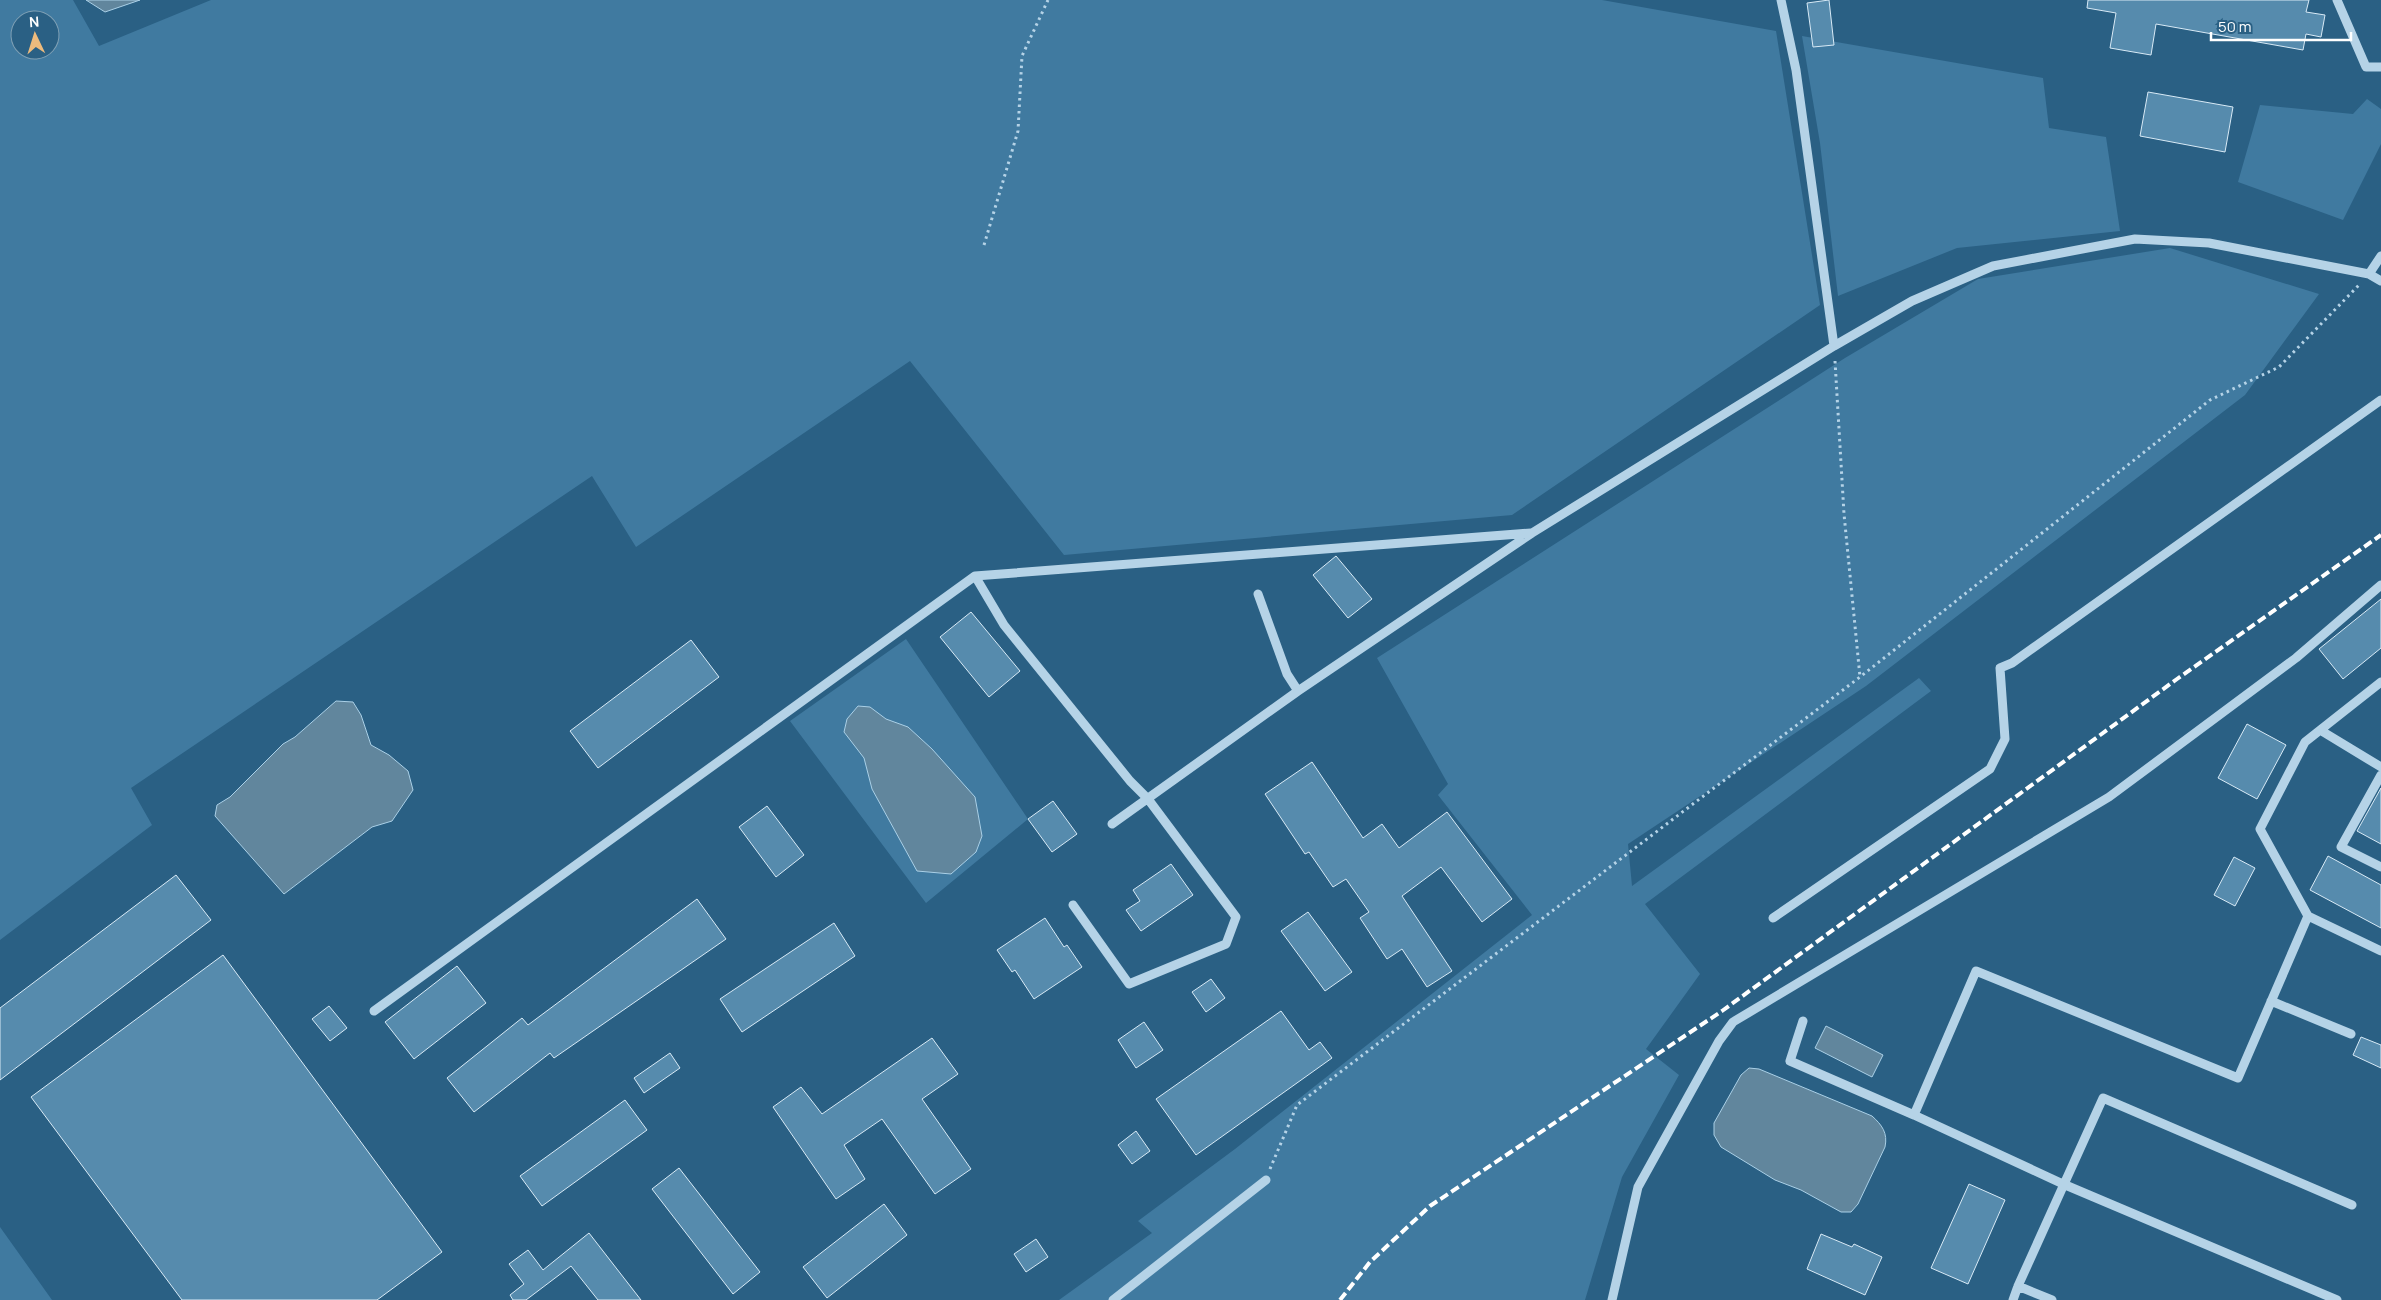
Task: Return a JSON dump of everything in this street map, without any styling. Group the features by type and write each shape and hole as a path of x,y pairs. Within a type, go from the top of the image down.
{"street":[{"path":"1780,0 1796,70 1834,346"},
{"path":"2337,0 2366,66 2381,67"},
{"path":"1112,824 1298,691 1532,533 1834,346 1912,301 1992,266 2135,239 2209,243 2369,274 2381,281"},
{"path":"2369,274 2381,256"},
{"path":"1773,918 1990,769 2005,739 2000,668 2020,657 2381,400"},
{"path":"374,1011 976,576 1532,533"},
{"path":"976,576 1004,625 1130,781 1148,799 1236,917 1226,944 1129,984 1073,905"},
{"path":"1612,1300 1638,1187 1719,1041 1733,1022 2109,797 2296,658 2381,585"},
{"path":"1258,594 1287,674 1298,691"},
{"path":"2381,682 2305,742 2260,829 2308,916 2381,951"},
{"path":"2320,730 2381,767"},
{"path":"2381,775 2341,847 2381,867"},
{"path":"1914,1115 1976,971 2238,1078 2308,916"},
{"path":"2271,1001 2350,1034"},
{"path":"1804,1021 1790,1061 1914,1115 2063,1184 2336,1300"},
{"path":"2013,1300 2063,1184 2103,1098 2352,1206"},
{"path":"1113,1300 1266,1180"},
{"path":"2018,1286 2052,1300"}],"path":[{"path":"984,245 1018,131 1022,56 1048,0"},
{"path":"1266,1180 1298,1105 1860,677 2210,400 2279,368 2369,274"},
{"path":"1834,346 1844,514 1860,677"}],"shaded area":[{"path":"0,0 73,0 99,46 211,0 1602,0 1776,31 1820,305 1512,515 1064,555 910,361 636,547 592,476 131,788 152,825 0,940"},
{"path":"86,0 140,0 105,12"},
{"path":"1802,36 2043,78 2049,128 2106,137 2120,231 1957,248 1838,296 1820,143"},
{"path":"2367,99 2381,109 2381,144 2343,220 2238,182 2260,105 2353,114"},
{"path":"2170,248 2319,294 2245,395 1866,686 1628,844 1632,886 1919,678 1931,691 1645,904 1700,974 1646,1049 1679,1075 1622,1177 1585,1300 1059,1300 1152,1233 1138,1221 1235,1149 1532,915 1438,795 1448,784 1377,658 1845,358 1978,279"},
{"path":"906,639 1028,819 926,903 790,721"},
{"path":"336,701 353,702 361,715 371,745 389,755 408,771 413,790 392,821 372,827 284,894 215,816 217,805 230,797 283,744 295,737"},
{"path":"858,706 870,707 886,719 908,727 932,749 975,797 982,836 976,852 951,874 917,871 872,789 864,758 844,732 847,719"},
{"path":"1826,1026 1883,1055 1872,1077 1815,1048"},
{"path":"1749,1068 1759,1069 1872,1116 1879,1123 1885,1133 1885,1147 1858,1204 1851,1212 1841,1212 1801,1190 1775,1180 1721,1147 1714,1135 1714,1123 1741,1075"},
{"path":"0,1227 52,1300 0,1300"}],"building":[{"path":"1829,0 1834,45 1813,47 1807,3"},
{"path":"2088,0 2309,0 2306,12 2325,15 2321,37 2306,34 2303,50 2156,24 2151,55 2110,48 2116,13 2087,8"},
{"path":"2148,92 2233,107 2225,152 2140,136"},
{"path":"1336,556 1372,599 1348,618 1313,575"},
{"path":"2381,599 2381,648 2343,679 2319,649"},
{"path":"971,612 1020,671 989,697 940,637"},
{"path":"691,640 719,677 598,768 570,731"},
{"path":"2247,724 2286,745 2257,799 2218,778"},
{"path":"1312,762 1363,838 1382,824 1399,848 1447,812 1512,899 1482,922 1441,867 1402,896 1452,971 1427,987 1402,949 1387,959 1360,918 1369,912 1346,879 1333,887 1309,852 1305,854 1265,794"},
{"path":"2381,788 2381,844 2357,831"},
{"path":"1053,801 1077,834 1052,852 1028,819"},
{"path":"767,806 804,855 776,877 739,827"},
{"path":"2328,856 2381,885 2381,928 2310,890"},
{"path":"2234,857 2255,868 2235,906 2214,895"},
{"path":"1171,864 1193,895 1141,931 1126,910 1140,901 1133,890"},
{"path":"176,875 211,920 0,1080 0,1008"},
{"path":"697,899 726,939 554,1058 550,1053 474,1112 447,1078 522,1018 528,1025"},
{"path":"1308,912 1352,972 1325,991 1281,931"},
{"path":"1045,918 1064,947 1067,945 1082,967 1034,999 1015,970 1012,972 997,950"},
{"path":"834,923 855,956 742,1032 720,999"},
{"path":"223,955 442,1252 377,1300 182,1300 31,1097"},
{"path":"457,966 486,1003 414,1059 385,1022"},
{"path":"1211,979 1225,998 1206,1012 1192,992"},
{"path":"329,1006 347,1028 330,1041 312,1019"},
{"path":"1281,1011 1309,1050 1320,1042 1332,1058 1196,1155 1156,1099"},
{"path":"1144,1022 1163,1050 1136,1068 1118,1040"},
{"path":"2361,1037 2381,1045 2381,1068 2353,1055"},
{"path":"932,1038 958,1074 922,1099 971,1169 935,1194 882,1119 844,1145 865,1179 836,1199 773,1107 801,1087 822,1114"},
{"path":"670,1053 680,1068 644,1093 634,1078"},
{"path":"625,1100 647,1130 542,1206 520,1176"},
{"path":"1136,1131 1150,1151 1132,1164 1118,1145"},
{"path":"679,1168 760,1272 733,1294 652,1189"},
{"path":"1969,1184 2005,1200 1968,1284 1931,1268"},
{"path":"884,1204 907,1235 827,1298 803,1267"},
{"path":"589,1233 641,1300 598,1300 571,1266 526,1300 513,1300 510,1295 524,1284 509,1264 528,1250 543,1270"},
{"path":"1821,1234 1852,1247 1854,1244 1882,1257 1865,1295 1807,1269"},
{"path":"1036,1239 1048,1257 1026,1272 1014,1254"}],"railway":[{"path":"1340,1300 1370,1262 1430,1206 1722,1011 2177,679 2381,535"}]}
